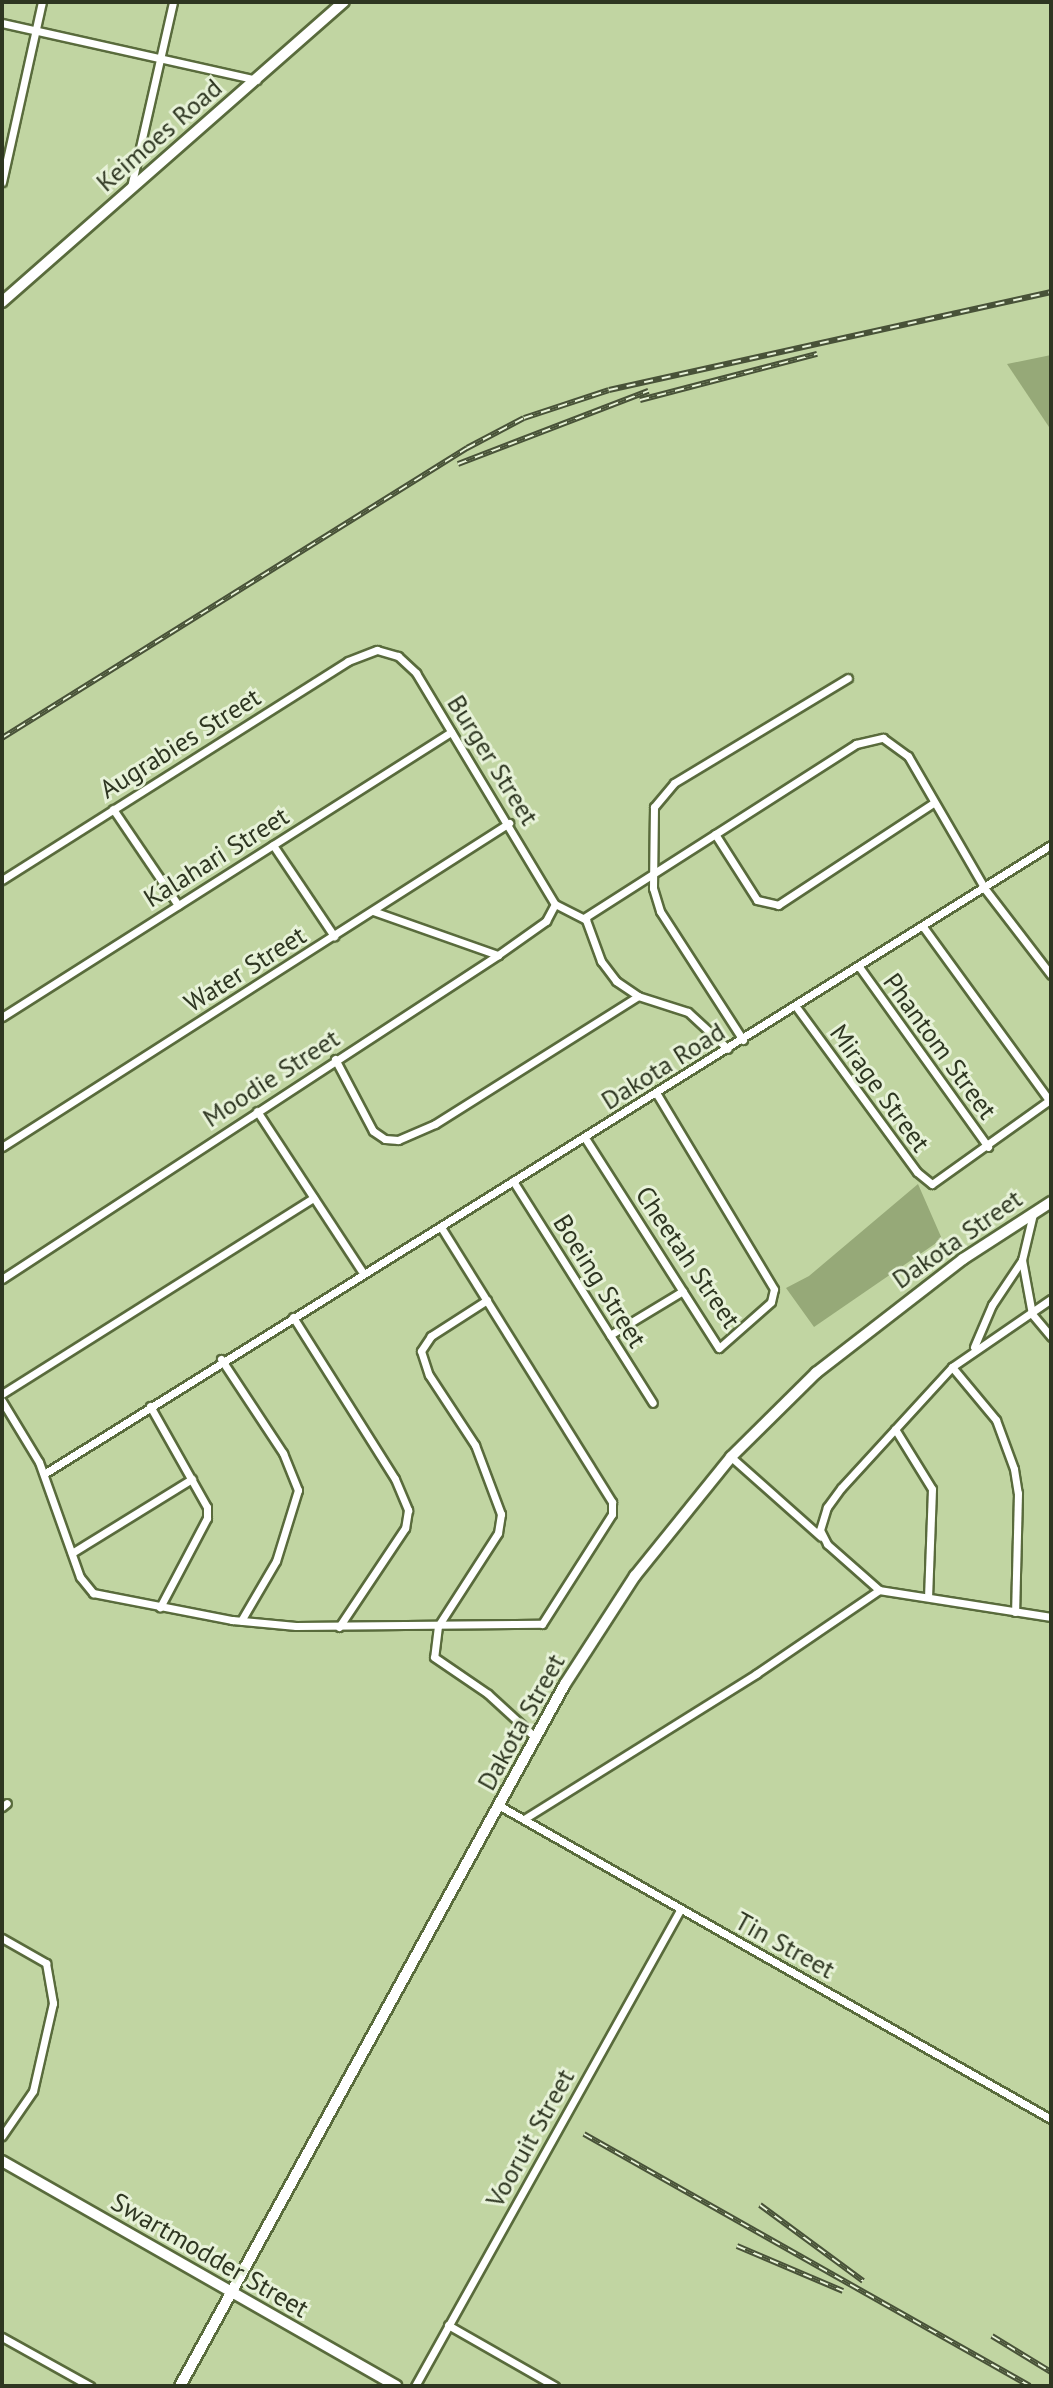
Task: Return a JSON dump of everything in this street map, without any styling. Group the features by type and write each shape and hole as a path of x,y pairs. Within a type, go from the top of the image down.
{"street":[{"path":"2,182 42,2"},
{"path":"131,187 173,2"},
{"name":"Keimoes Road","path":"2,302 344,2"},
{"path":"2,23 257,80"},
{"name":"Burger Street","path":"384,651 413,669 509,823 555,904"},
{"name":"Augrabies Street","path":"2,880 348,661 384,651"},
{"path":"743,1040 660,911 653,888 657,875 652,822 656,800 665,789 848,678"},
{"name":"Kalahari Street","path":"2,1017 451,732"},
{"path":"584,918 871,738 895,743 908,756 985,889 1051,975"},
{"path":"715,834 757,900 778,905 933,803"},
{"path":"113,809 178,905"},
{"name":"Water Street","path":"2,1147 509,823"},
{"path":"273,845 334,936"},
{"name":"Dakota Road","path":"44,1474 221,1359 797,1008 1051,845"},
{"path":"555,904 584,918 601,961 616,981 638,996 688,1012 728,1049"},
{"name":"Moodie Street","path":"2,1279 498,955 546,921 555,904"},
{"path":"373,911 498,955"},
{"path":"924,928 1050,1100"},
{"name":"Phantom Street","path":"860,968 988,1147"},
{"path":"335,1059 373,1131 398,1140 435,1124 638,996"},
{"name":"Mirage Street","path":"797,1008 925,1181 938,1183 1050,1100"},
{"name":"Cheetah Street","path":"585,1138 719,1348 771,1302 774,1289 657,1094"},
{"path":"257,1111 363,1273"},
{"name":"Boeing Street","path":"513,1181 653,1403"},
{"path":"2,1394 313,1198"},
{"name":"Dakota Street","path":"180,2386 500,1806 535,1737 635,1576 731,1457 782,1403 857,1338 1051,1202"},
{"path":"974,1348 992,1305 1022,1260 1033,1212"},
{"path":"2,1401 44,1474 72,1553 93,1593 241,1621 339,1627 542,1624 614,1507 441,1227"},
{"path":"1022,1260 1032,1314 1051,1337"},
{"path":"610,1335 683,1291"},
{"path":"821,1537 827,1507 952,1367 974,1348 1032,1314 1051,1299"},
{"path":"487,1300 431,1336 421,1351 429,1375 475,1445 501,1514 498,1533 438,1626 433,1648 438,1664 488,1694 535,1737"},
{"path":"293,1317 395,1479 408,1510 403,1532 339,1627"},
{"path":"221,1359 283,1453 298,1490 276,1561 241,1621"},
{"path":"952,1367 996,1420 1014,1469 1018,1493 1015,1612"},
{"path":"150,1406 192,1479 207,1518 160,1607"},
{"path":"895,1429 932,1489 928,1597"},
{"path":"731,1457 879,1590 1051,1617"},
{"path":"72,1553 192,1479"},
{"path":"524,1819 756,1674 879,1590"},
{"name":"Tin Street","path":"500,1806 1051,2119"},
{"name":"Vooruit Street","path":"415,2386 680,1910"},
{"path":"2,1938 46,1963 53,1994 33,2091 2,2136"},
{"name":"Swartmodder Street","path":"2,2161 396,2386"},
{"path":"448,2325 555,2386"},
{"path":"2,2337 90,2386"}],"green space":[{"path":"1051,355 1051,430 1007,364"},
{"path":"918,1184 942,1239 814,1327 786,1288 809,1276"}],"railway":[{"path":"2,738 467,448 524,418 609,390 1051,292"},
{"path":"640,400 817,354"},
{"path":"458,464 648,391"},
{"path":"584,2134 1030,2386"},
{"path":"760,2205 863,2281"},
{"path":"737,2246 843,2291"},
{"path":"992,2336 1051,2372"}]}
